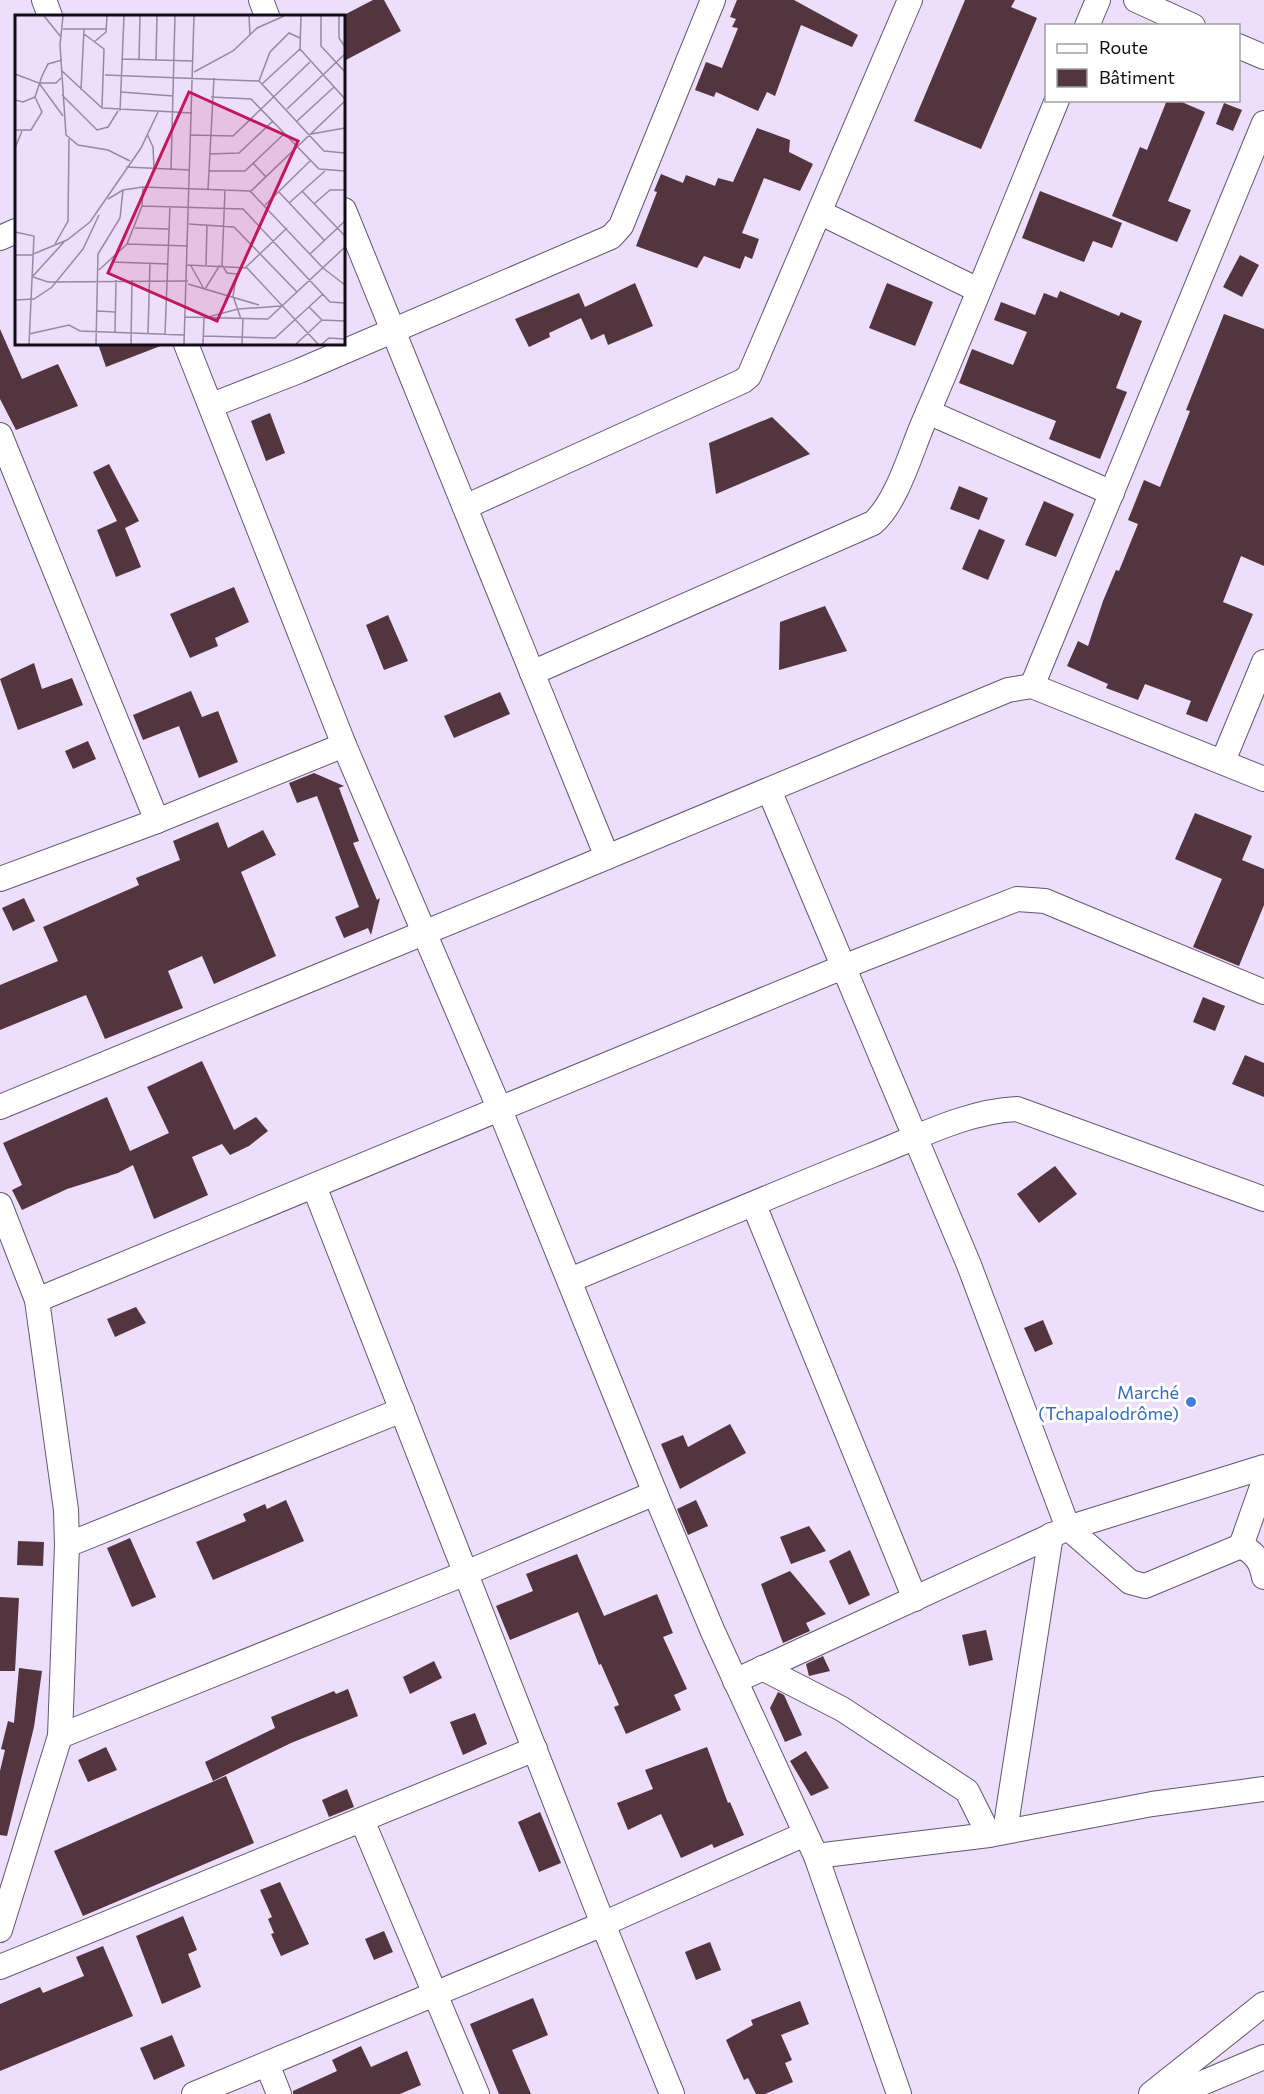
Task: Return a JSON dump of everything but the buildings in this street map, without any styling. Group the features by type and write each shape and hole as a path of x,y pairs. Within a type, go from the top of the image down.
{"street":[{"path":"44,0 50,15"},
{"path":"261,0 267,15"},
{"path":"212,405 393,332 610,237 618,231 713,0"},
{"path":"465,507 743,381 757,362 910,0"},
{"path":"1089,24 1098,0"},
{"path":"1136,0 1189,24"},
{"path":"1240,46 1264,57"},
{"path":"532,673 873,523 889,502 1056,102"},
{"path":"1032,686 1264,123"},
{"path":"345,212 607,857"},
{"path":"821,213 978,290"},
{"path":"0,238 15,231"},
{"path":"186,345 212,405 344,746 500,1110 655,1493 735,1681 816,1856 899,2094"},
{"path":"928,412 1112,493"},
{"path":"0,435 157,821"},
{"path":"1223,761 1264,662"},
{"path":"0,1107 424,934 1008,690 1032,686 1264,779"},
{"path":"0,879 157,821 344,746"},
{"path":"769,790 969,1265 1059,1531 997,1833"},
{"path":"37,1300 999,904 1031,899 1045,901 1264,992"},
{"path":"570,1280 916,1138 990,1111 1017,1109 1264,1199"},
{"path":"314,1186 603,1924 672,2094"},
{"path":"0,1205 37,1300 66,1510 67,1545 60,1736 0,1930"},
{"path":"754,1205 915,1599"},
{"path":"67,1545 402,1410"},
{"path":"735,1681 1059,1531 1264,1467"},
{"path":"1241,1546 1264,1481"},
{"path":"60,1736 466,1573 655,1493"},
{"path":"1059,1531 1130,1582 1145,1586 1241,1546 1252,1551 1262,1564 1264,1577"},
{"path":"762,1668 842,1709 967,1791 997,1833"},
{"path":"0,1966 535,1749"},
{"path":"816,1856 997,1833 1152,1804 1264,1789"},
{"path":"362,1820 477,2094"},
{"path":"194,2094 603,1924 805,1834"},
{"path":"1151,2094 1264,2004"},
{"path":"1176,2094 1264,2057"},
{"path":"267,2064 279,2094"}],"place":[{"name":"Marché (Tchapalodrôme)","path":"1191,1402"}]}
